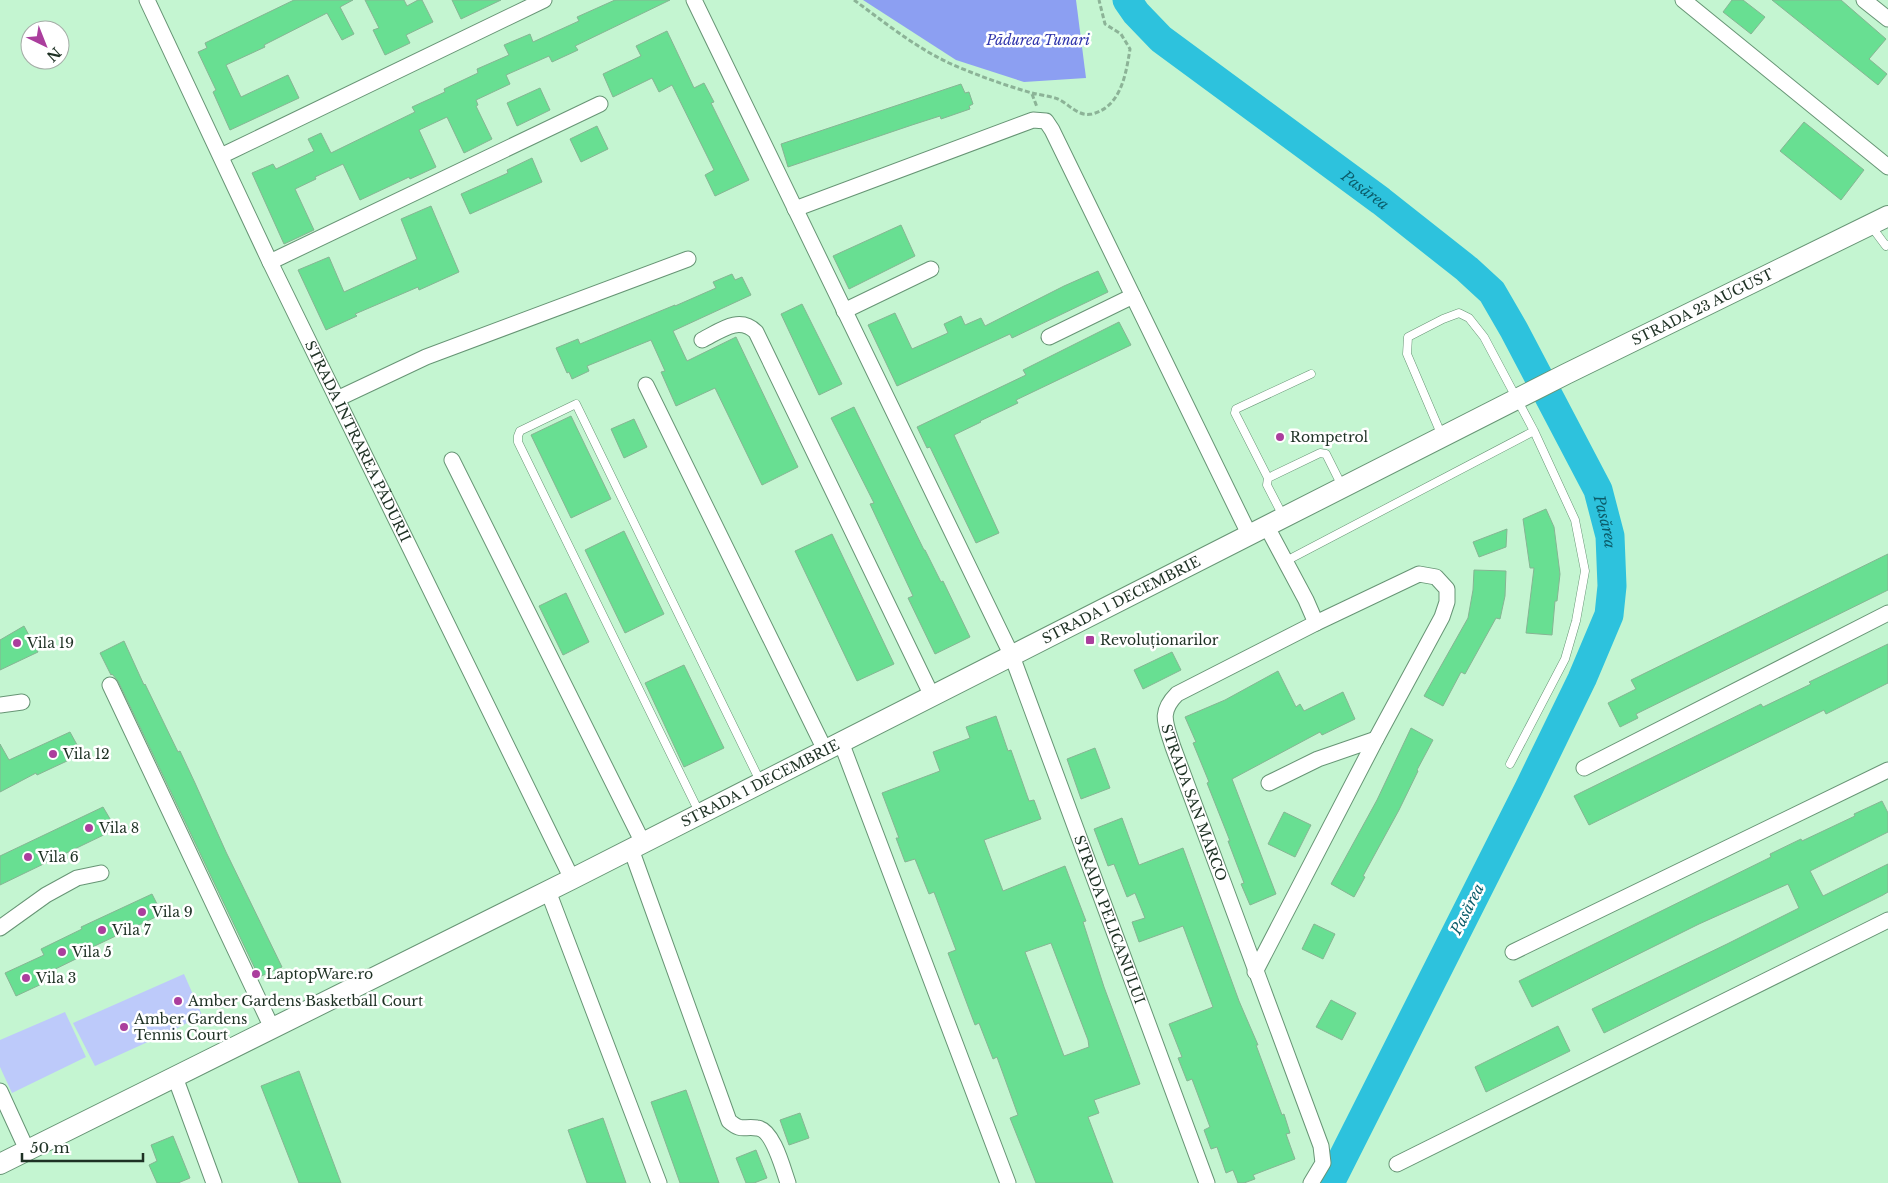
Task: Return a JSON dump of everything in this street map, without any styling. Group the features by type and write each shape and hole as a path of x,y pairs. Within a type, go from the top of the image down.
{"main road":[{"name":"STRADA 23 AUGUST","path":"1518,400 1566,374 1879,221"},
{"name":"STRADA 1 DECEMBRIE","path":"0,1164 572,879 1518,400"}],"street":[{"name":"STRADA INTRAREA PĂDURII","path":"147,0 336,399 572,879"},
{"path":"221,156 544,0"},
{"name":"STRADA PELICANULUI","path":"694,0 1012,656 1207,1183"},
{"path":"1683,0 1888,167"},
{"path":"1864,0 1888,19"},
{"path":"270,262 600,104"},
{"path":"795,209 1033,120 1046,121 1133,296 1267,527 1306,600 1316,623"},
{"path":"336,399 426,357 688,260"},
{"path":"844,311 931,269"},
{"path":"1049,337 1133,296"},
{"path":"702,340 735,324 750,326 756,332 932,696"},
{"path":"646,385 833,746 1008,1183"},
{"path":"452,460 637,846 729,1121 734,1126 744,1130 755,1127 763,1128 771,1137 788,1183"},
{"name":"STRADA SAN MARCO","path":"1311,1183 1323,1163 1321,1146 1173,747 1166,726 1165,712 1168,703 1177,694 1316,623 1418,574 1436,577 1447,589 1447,602 1442,617 1376,739"},
{"path":"1584,768 1888,614"},
{"path":"110,685 272,1028"},
{"path":"0,705 22,702"},
{"path":"1269,783 1318,759 1376,739"},
{"path":"1256,972 1376,739"},
{"path":"1513,952 1888,770"},
{"path":"0,928 46,895 77,878 101,873"},
{"path":"548,891 659,1183"},
{"path":"1397,1164 1888,920"},
{"path":"175,1077 214,1183"},
{"path":"0,1091 27,1150"}],"lane":[{"path":"1879,221 1886,246 1888,245"},
{"path":"1443,438 1407,354 1408,337 1459,313 1469,318 1484,337 1534,431 1575,520 1585,571 1576,621 1565,659 1510,764"},
{"path":"1267,527 1268,478 1235,413 1236,409 1311,374"},
{"path":"700,814 518,442 520,431 576,404 761,783"},
{"path":"1286,561 1534,431"},
{"path":"1268,478 1320,453 1326,454 1343,488"}],"path":[{"path":"854,0 918,46 948,63 1032,93 1058,99 1074,111 1090,114 1103,109 1119,94 1125,76 1130,49 1121,34 1106,24 1099,0"}],"shaded area":[{"name":"Amber Gardens Tennis Court","path":"184,974 202,1015 95,1066 73,1023"},
{"path":"65,1012 86,1057 12,1093 0,1067 0,1040"}],"green space":[{"name":"Pădurea Tunari","path":"863,0 1076,0 1086,78 1024,82 956,60"}],"building":[{"path":"294,0 353,0 340,7 354,34 342,40 327,13 264,45 265,47 226,65 241,97 288,75 299,98 230,130 213,92 216,90 198,52 207,48 205,43"},
{"path":"365,0 404,0 407,6 422,0 433,22 406,35 410,43 385,55 373,30 379,28"},
{"path":"452,0 501,0 461,19"},
{"path":"615,0 670,0 575,46 578,50 552,62 549,56 506,75 510,84 476,100 478,105 476,106 492,139 464,153 447,117 419,130 436,167 410,179 409,177 360,200 343,164 295,189 314,230 284,244 252,173 273,164 276,169 314,151 308,139 321,133 331,153 415,112 412,107 445,92 444,89 478,73 477,69 509,55 504,45 530,34 533,42 579,21 577,17"},
{"path":"1732,0 1743,0 1765,17 1751,34 1723,12"},
{"path":"1772,0 1841,0 1886,39 1869,59 1887,74 1878,85"},
{"path":"667,31 694,88 704,83 714,102 711,103 749,180 715,196 705,175 714,170 672,85 659,92 652,78 613,97 603,74 641,56 636,46"},
{"path":"961,84 965,93 969,92 973,104 969,106 970,109 941,119 940,116 788,167 781,144"},
{"path":"540,88 550,110 517,126 507,103"},
{"path":"1804,122 1864,170 1841,200 1780,151"},
{"path":"597,126 608,149 581,162 570,139"},
{"path":"532,158 542,182 470,214 461,194 508,173 507,170"},
{"path":"431,206 459,272 419,290 418,287 355,314 357,316 326,330 298,270 329,257 344,292 417,259 401,219"},
{"path":"901,225 915,256 849,289 833,256"},
{"path":"1098,271 1108,292 1012,338 1010,334 897,386 868,325 895,313 912,349 948,333 944,324 961,316 965,325 981,318 985,326"},
{"path":"732,274 735,280 742,277 751,295 673,331 687,361 736,337 798,467 762,485 715,388 676,406 661,372 665,371 651,340 587,366 589,371 572,379 569,372 567,373 556,348 578,339 580,344 675,306 716,288 713,282"},
{"path":"802,304 842,384 819,395 781,314"},
{"path":"1119,322 1131,345 1016,400 1018,403 954,435 999,533 976,543 930,447 927,448 917,427 1026,375 1023,370"},
{"path":"854,407 924,550 941,582 943,581 970,637 935,654 908,598 913,596 870,504 874,503 831,418"},
{"path":"571,416 611,499 571,518 531,435"},
{"path":"634,419 647,447 624,458 611,429"},
{"path":"1546,509 1554,527 1560,574 1552,635 1526,633 1534,568 1530,568 1523,519"},
{"path":"1507,529 1506,547 1479,557 1473,542"},
{"path":"624,531 664,614 625,633 585,550"},
{"path":"832,534 894,664 857,681 795,551"},
{"path":"1888,554 1888,590 1636,714 1638,718 1620,727 1608,703 1636,689 1631,680"},
{"path":"1474,570 1506,571 1505,596 1500,619 1496,618 1465,674 1461,672 1443,706 1424,696 1468,618"},
{"path":"566,593 589,642 563,655 539,606"},
{"name":"Vila 19","path":"24,626 38,652 0,670 0,640"},
{"path":"124,641 178,752 180,751 226,852 282,967 259,977 118,681 111,675 100,653"},
{"path":"1888,644 1888,683 1826,714 1824,710 1589,825 1574,796 1761,704 1763,707 1811,684 1809,682"},
{"path":"1172,652 1181,670 1143,689 1134,670"},
{"path":"684,665 724,748 684,767 645,683"},
{"path":"1278,671 1296,707 1300,704 1304,711 1343,692 1355,719 1322,735 1320,732 1232,779 1276,894 1250,905 1241,884 1244,883 1228,841 1230,841 1193,743 1196,742 1185,717 1225,700"},
{"path":"996,716 1008,751 1011,750 1029,801 1034,800 1041,819 984,840 1003,891 1065,866 1086,921 1083,922 1104,987 1140,1084 1094,1100 1099,1113 1088,1117 1113,1183 1036,1183 1010,1118 1018,1115 997,1057 993,1059 979,1023 975,1025 948,953 956,950 934,892 929,894 915,859 905,862 896,838 899,838 882,793 940,771 933,752 970,738 966,727","holes":["1051,943 1089,1047 1064,1056 1025,952"]},
{"path":"1411,728 1433,740 1354,897 1331,884 1377,800"},
{"path":"70,732 82,754 37,775 36,773 0,792 0,744 9,760"},
{"path":"1095,748 1110,788 1081,799 1067,759"},
{"path":"1882,801 1888,813 1888,832 1810,871 1823,896 1888,864 1888,892 1883,895 1604,1033 1592,1009 1799,908 1788,884 1699,924 1532,1007 1519,981 1771,857 1770,854 1855,816 1854,814"},
{"path":"103,807 116,829 0,885 0,856"},
{"path":"1284,812 1311,825 1295,857 1268,844"},
{"path":"1122,818 1139,865 1183,848 1239,1001 1258,1045 1256,1045 1282,1115 1284,1114 1290,1133 1286,1134 1295,1159 1253,1175 1255,1179 1244,1183 1238,1183 1233,1170 1226,1173 1217,1147 1211,1149 1204,1130 1210,1127 1192,1079 1187,1081 1178,1058 1182,1057 1169,1024 1213,1007 1183,926 1139,942 1132,922 1145,918 1135,893 1127,897 1114,864 1108,866 1094,829"},
{"path":"152,894 162,914 82,952 84,955 43,975 46,982 16,996 5,973 44,955 41,949 82,929 81,927"},
{"path":"1314,924 1335,934 1323,959 1302,949"},
{"path":"1331,1000 1356,1013 1342,1040 1316,1027"},
{"path":"1558,1026 1570,1051 1486,1092 1475,1067"},
{"path":"299,1071 341,1183 299,1183 261,1086"},
{"path":"686,1090 719,1183 680,1183 651,1102"},
{"path":"800,1113 809,1138 789,1145 780,1120"},
{"path":"603,1118 626,1183 587,1183 568,1130"},
{"path":"173,1136 190,1178 178,1183 157,1183 149,1165 157,1161 151,1145"},
{"path":"756,1150 767,1178 754,1183 746,1183 736,1158"}],"waterway":[{"name":"Pasărea","path":"1127,0 1136,13 1161,39 1381,201 1467,269 1492,292 1598,490 1610,536 1612,586 1609,615 1582,679 1330,1183"}],"place":[{"name":"Rompetrol","path":"1280,437"},
{"name":"Revoluționarilor","path":"1090,640"},
{"name":"Vila 19","path":"17,643"},
{"name":"Vila 12","path":"53,754"},
{"name":"Vila 8","path":"89,828"},
{"name":"Vila 6","path":"28,857"},
{"name":"Vila 9","path":"142,912"},
{"name":"Vila 7","path":"102,930"},
{"name":"Vila 5","path":"62,952"},
{"name":"LaptopWare.ro","path":"256,974"},
{"name":"Vila 3","path":"26,978"},
{"name":"Amber Gardens Basketball Court","path":"178,1001"},
{"name":"Amber Gardens Tennis Court","path":"124,1027"}]}
